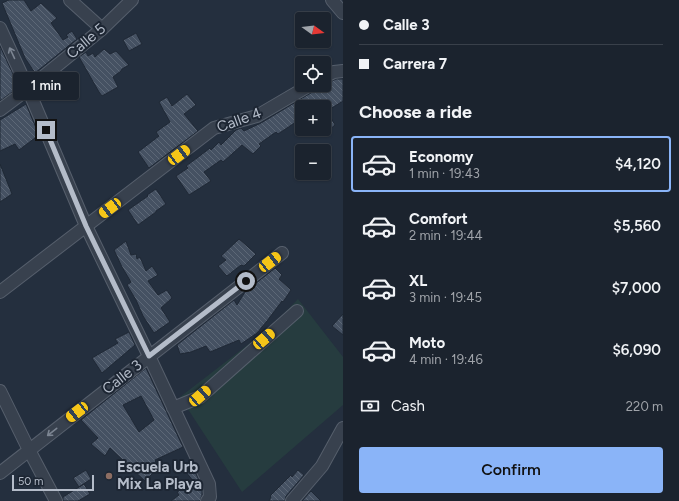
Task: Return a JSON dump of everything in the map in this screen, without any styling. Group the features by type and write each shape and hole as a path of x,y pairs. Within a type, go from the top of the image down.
{"street":[{"path":"70,0 102,29"},
{"name":"Calle 5","path":"0,110 102,29 132,0"},
{"path":"332,0 343,13"},
{"path":"0,28 28,89 86,226 209,484 209,499"},
{"path":"331,74 343,71"},
{"name":"Calle 4","path":"0,292 214,128 257,116 298,92"},
{"name":"Calle 3","path":"0,473 282,253"},
{"path":"173,408 200,396 297,311"},
{"path":"0,391 56,501"},
{"path":"292,501 322,466 343,428"}],"green space":[{"path":"298,299 343,357 343,405 242,492 180,397 271,327"}],"building":[{"path":"9,0 24,0 31,11 41,3 57,18 51,23 63,40 68,37 66,35 72,31 77,39 35,73 25,58 2,3"},
{"path":"136,33 142,44 129,51 123,40"},
{"path":"0,46 19,87 0,101"},
{"path":"104,49 110,54 116,51 129,65 113,77 118,87 102,96 79,57 86,52 88,56 93,53 95,57"},
{"path":"336,79 343,79 343,101 331,108 331,100 299,100 312,92 331,92 331,82"},
{"path":"187,94 196,105 184,114 198,131 149,168 138,152 159,136 156,132 170,122 159,102 167,97 172,106"},
{"path":"295,102 295,123 278,134 276,132 259,144 261,146 253,154 242,145 223,162 221,160 204,172 211,181 189,195 176,176 188,168 186,166 210,148 211,150 219,142 221,145 236,130 241,128 244,131 261,123"},
{"path":"26,104 39,135 19,150 15,144 0,151 0,120"},
{"path":"331,118 335,125 331,128"},
{"path":"0,164 12,194 0,202"},
{"path":"156,189 166,204 138,225 128,210"},
{"path":"239,239 256,254 244,266 241,265 227,276 218,266 226,260 221,256"},
{"path":"126,241 131,255 136,254 137,259 140,257 146,271 152,266 158,275 148,281 158,295 167,290 172,298 161,308 170,322 154,333 143,316 127,285 131,282 114,250"},
{"path":"275,268 282,275 279,279 291,290 257,333 241,344 239,340 210,352 206,346 191,352 180,354 177,345 234,300 237,305 245,292"},
{"path":"343,314 343,335 332,326"},
{"path":"129,332 135,345 102,373 92,358 118,343 115,339"},
{"path":"146,368 183,447 155,460 156,463 150,468 154,472 145,481 110,448 105,456 91,444 98,438 81,420","holes":["141,396 154,420 139,432 123,405"]},
{"path":"192,466 202,486 200,501 171,501 179,495 177,492 194,482 185,471"},
{"path":"86,470 91,479 79,487 73,478"},
{"path":"298,470 304,475 286,496 285,501 269,501 270,496"},
{"path":"84,484 90,494 78,501 63,501 63,497"},
{"path":"311,491 321,501 302,501"}],"place":[{"name":"Escuela Urb Mix La Playa","path":"109,476"}],"route":[{"path":"46,130 86,226 149,356 246,281"}]}
